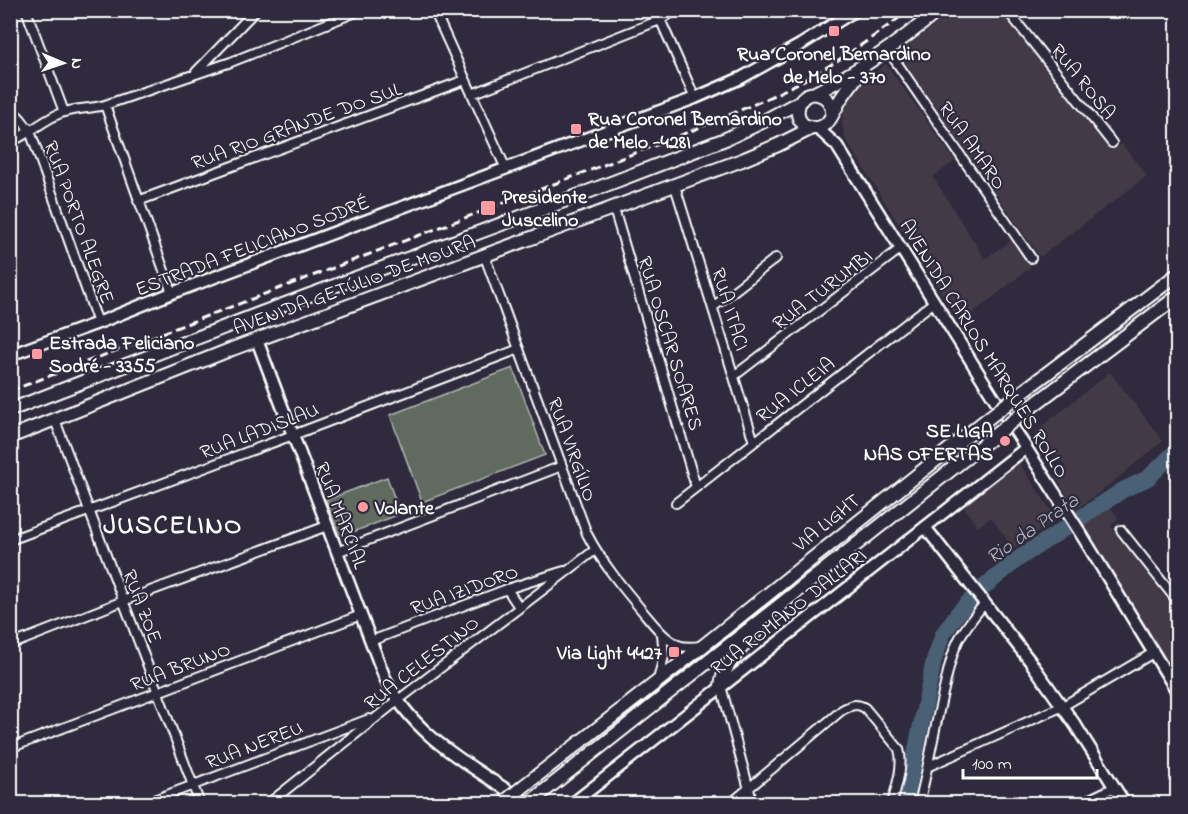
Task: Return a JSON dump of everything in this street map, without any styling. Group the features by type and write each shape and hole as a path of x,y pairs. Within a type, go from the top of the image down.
{"main road":[{"name":"ESTRADA FELICIANO SODRÉ","path":"10,355 695,98 750,73 856,10"},
{"path":"865,66 825,125 814,128 804,124 797,109 807,95 865,66 939,10"},
{"path":"815,93 828,100 832,107 831,117"},
{"name":"AVENIDA GETÚLIO DE MOURA","path":"10,410 717,142 801,101"},
{"name":"AVENIDA CARLOS MARQUES ROLLO","path":"831,117 837,146"},
{"name":"AVENIDA CARLOS MARQUES ROLLO","path":"814,128 837,146 1070,516 1178,693"},
{"name":"AVENIDA GETÚLIO DE MOURA","path":"10,437 257,340 761,153 814,128"},
{"name":"VIA LIGHT","path":"502,804 986,420 1178,274"},
{"name":"VIA LIGHT","path":"531,801 995,435 1178,296"},
{"name":"RUA MARCIAL","path":"257,340 384,676 397,701 422,730 438,744 500,787 531,801"},
{"name":"RUA ROMANO DALLARI","path":"572,804 1026,447"},
{"path":"925,526 1063,706 1125,804"},
{"path":"721,686 724,672 731,661 777,607"}],"street":[{"path":"26,10 64,112"},
{"path":"195,73 256,10"},
{"path":"10,142 64,112 105,105 231,62 361,10"},
{"path":"434,10 506,169"},
{"path":"656,10 695,98"},
{"path":"472,94 660,20 676,10"},
{"name":"RUA ROSA","path":"1007,10 1112,143"},
{"name":"RUA AMARO","path":"888,50 1031,258"},
{"name":"RUA RIO GRANDE DO SUL","path":"138,201 465,80"},
{"path":"105,105 172,293"},
{"path":"10,108 30,131"},
{"name":"RUA PORTO ALEGRE","path":"30,131 98,323"},
{"name":"RUA ITACI","path":"675,186 754,442"},
{"name":"RUA OSCAR SOARES","path":"614,209 696,487"},
{"name":"RUA TURUMBI","path":"735,376 900,249"},
{"name":"RUA VIRGÍLIO","path":"485,257 587,534 595,550 662,634 683,646 703,646"},
{"path":"713,307 776,258"},
{"name":"RUA ICLEIA","path":"676,503 934,302"},
{"name":"RUA LADISLAU","path":"10,540 519,349"},
{"name":"RUA ZOE","path":"55,420 200,804"},
{"path":"337,552 562,466"},
{"path":"10,645 327,526"},
{"path":"1121,530 1178,602"},
{"name":"RUA CELESTINO","path":"268,804 397,701 595,550"},
{"name":"RUA IZIDORO","path":"371,641 569,569"},
{"path":"507,590 519,607"},
{"path":"919,804 952,656 957,642 982,600"},
{"name":"RUA BRUNO","path":"10,748 361,615"},
{"path":"657,681 664,656 662,634"},
{"path":"929,766 1063,706 1153,653"},
{"path":"721,686 753,804"},
{"path":"730,804 842,710 850,705 858,704 865,708 897,746 900,753 900,769 891,803"},
{"name":"RUA NEREU","path":"143,804 377,717"},
{"path":"1079,804 1115,787"}],"shaded area":[{"path":"953,11 1000,11 1111,151 1122,144 1147,176 1040,257 898,53"},
{"path":"886,64 955,161 933,177 985,259 1012,240 1031,267 960,323 845,138 843,114 852,93"},
{"path":"1110,372 1163,441 1076,510 1056,477 1067,468 1036,431"},
{"path":"1019,463 1057,519 1013,548 991,517 978,527 964,507"},
{"path":"1110,506 1118,518 1111,526 1177,613 1177,676 1082,525"}],"green space":[{"path":"513,368 545,455 422,502 390,415"},
{"name":"Volante","path":"387,477 400,514 340,537 326,500"}],"waterway":[{"name":"Rio da Prata","path":"905,804 934,660 943,634 957,614 978,592 1018,559 1123,490 1148,478 1178,449"}],"railway":[{"path":"10,391 720,119 827,67 910,10"}],"place":[{"name":"Rua Coronel Bernardino de Melo - 370","path":"834,31"},
{"name":"Rua Coronel Bernardino de Melo -428I","path":"576,129"},
{"name":"Presidente Juscelino","path":"488,208"},
{"name":"Estrada Feliciano Sodré - 3355","path":"37,354"},
{"name":"SE LIGA NAS OFERTAS","path":"1005,441"},
{"name":"Volante","path":"363,507"},
{"name":"Via Light 4427","path":"674,652"}],"district":[{"name":"JUSCELINO","path":"173,524"}]}
